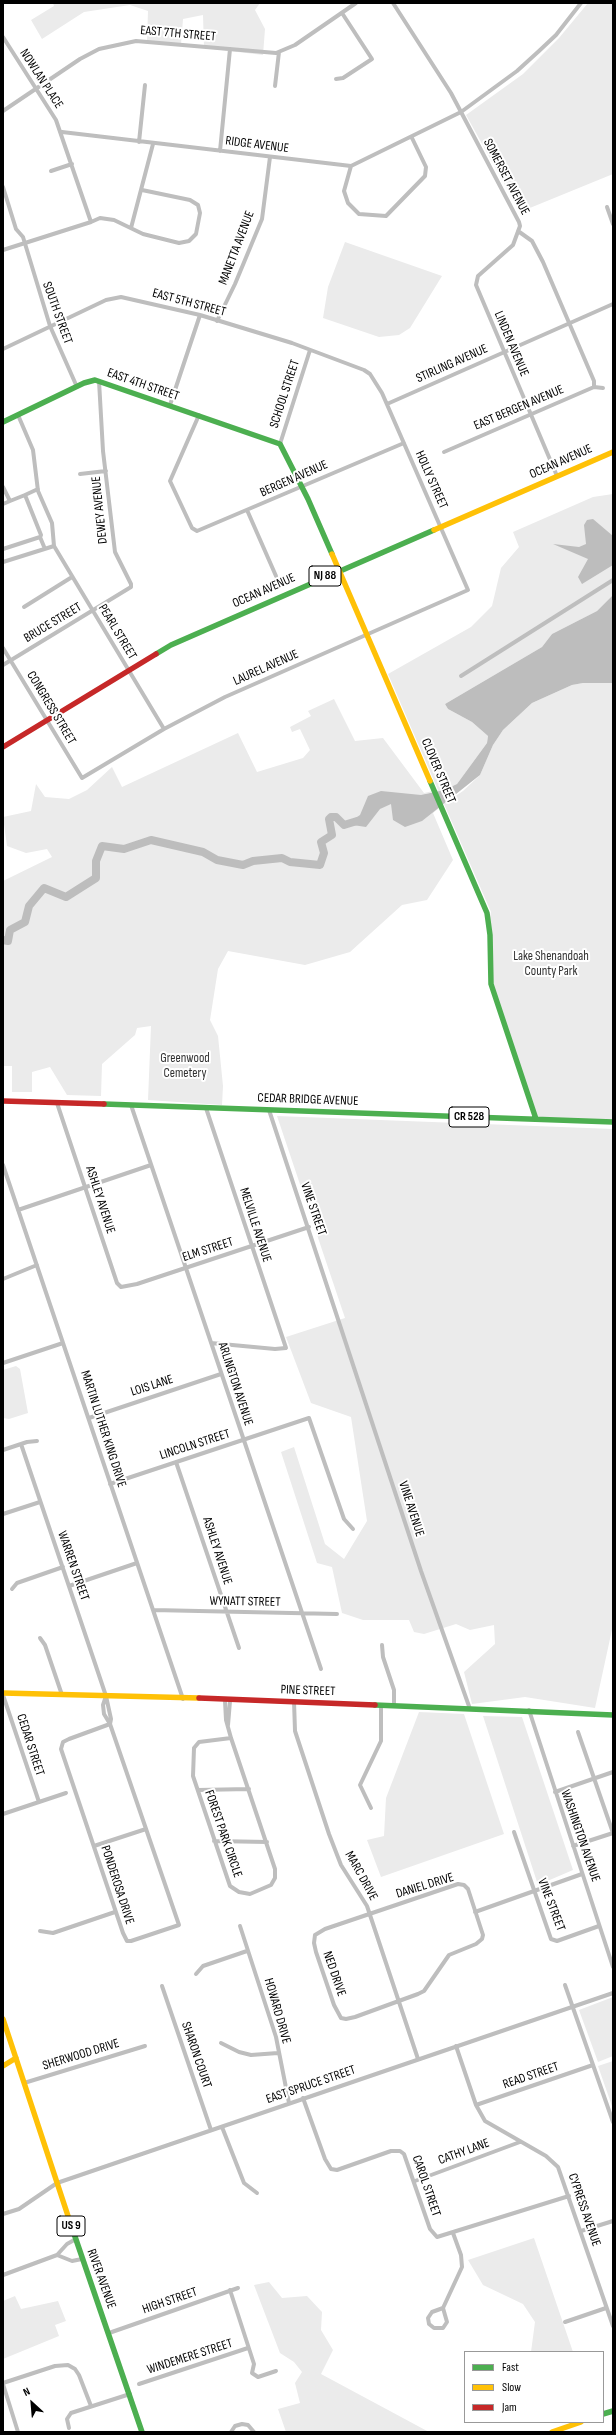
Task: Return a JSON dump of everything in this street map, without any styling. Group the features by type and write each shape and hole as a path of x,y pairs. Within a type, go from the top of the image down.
{"main road":[{"name":"EAST 4TH STREET","path":"3,422 90,381 99,381 280,444"},
{"name":"CLOVER STREET","path":"280,444 302,486 487,913 490,935 491,984 536,1119"},
{"name":"OCEAN AVENUE","path":"3,747 171,645 339,570 613,452"},
{"name":"CEDAR BRIDGE AVENUE","path":"3,1101 613,1122"},
{"name":"PINE STREET","path":"3,1694 106,1696 227,1701 294,1701 394,1707 529,1710 613,1715"},
{"name":"RIVER AVENUE","path":"3,2019 82,2259 109,2333 142,2432"},
{"path":"3,2066 16,2058"},
{"path":"552,2432 578,2423"}],"street":[{"name":"EAST 7TH STREET","path":"3,111 80,59 99,49 120,42 136,40 172,42 230,49 279,52 295,46 356,3"},
{"name":"SOMERSET AVENUE","path":"393,3 434,64 461,112 516,213 519,222 518,231 535,246 594,380 594,387"},
{"path":"412,138 426,167 425,176 386,216 359,214 348,203 344,191 351,166 412,138 461,112 517,71 539,52 556,35 581,3"},
{"path":"336,79 343,78 372,59 342,13"},
{"name":"NOWLAN PLACE","path":"3,37 37,88 62,132"},
{"path":"220,151 230,49"},
{"path":"274,86 279,52"},
{"path":"139,142 145,84"},
{"path":"62,132 90,222"},
{"name":"RIDGE AVENUE","path":"62,132 153,144 351,166"},
{"path":"131,228 153,144"},
{"name":"MANETTA AVENUE","path":"217,320 235,284 262,218 270,157"},
{"path":"52,171 72,164"},
{"name":"SOUTH STREET","path":"3,187 16,229 22,237 50,326 77,387"},
{"path":"3,250 100,218 114,220 143,234 179,243 189,241 196,234 200,213 198,205 190,200 142,190"},
{"path":"607,207 613,224"},
{"name":"LINDEN AVENUE","path":"518,231 513,245 483,271 476,281 478,293 557,476"},
{"name":"EAST 5TH STREET","path":"3,349 114,297 151,303 217,320 310,350 364,370 372,376"},
{"name":"STIRLING AVENUE","path":"387,404 613,304"},
{"path":"170,406 200,315"},
{"name":"SCHOOL STREET","path":"280,444 310,350"},
{"name":"HOLLY STREET","path":"372,376 387,404 468,590 466,592"},
{"name":"DEWEY AVENUE","path":"93,611 128,591 131,585 114,552 99,381"},
{"name":"EAST BERGEN AVENUE","path":"444,452 594,387 603,388"},
{"path":"3,562 54,546 52,523 38,489 33,450 18,415"},
{"name":"BERGEN AVENUE","path":"199,415 170,481 193,529 197,531 404,443"},
{"path":"80,474 106,471"},
{"path":"3,487 10,501"},
{"path":"3,504 38,489"},
{"path":"24,495 41,535 40,537 44,549"},
{"path":"247,510 276,576"},
{"path":"3,548 40,537"},
{"name":"PEARL STREET","path":"54,546 164,729"},
{"path":"24,607 72,577"},
{"path":"461,676 613,580"},
{"name":"LAUREL AVENUE","path":"82,778 164,729 225,697 466,592"},
{"name":"BRUCE STREET","path":"3,665 93,611"},
{"name":"CONGRESS STREET","path":"3,648 82,778"},
{"name":"ASHLEY AVENUE","path":"57,1103 117,1283 121,1288 137,1284"},
{"name":"ARLINGTON AVENUE","path":"131,1105 242,1440 321,1669"},
{"name":"MELVILLE AVENUE","path":"206,1108 286,1348 275,1349 211,1343"},
{"name":"VINE STREET","path":"269,1110 338,1315"},
{"name":"MARTIN LUTHER KING DRIVE","path":"3,1165 183,1699"},
{"path":"18,1210 151,1165"},
{"name":"ELM STREET","path":"137,1284 308,1227"},
{"path":"3,1279 37,1266"},
{"name":"VINE AVENUE","path":"338,1315 421,1571 470,1709"},
{"path":"3,1363 64,1343"},
{"name":"LOIS LANE","path":"89,1418 221,1374"},
{"name":"LINCOLN STREET","path":"110,1484 309,1418 344,1519 353,1529"},
{"path":"3,1450 37,1441"},
{"name":"WARREN STREET","path":"21,1444 106,1696"},
{"name":"ASHLEY AVENUE","path":"176,1462 239,1648"},
{"path":"3,1514 40,1502"},
{"path":"69,1586 137,1563"},
{"path":"12,1589 17,1583 63,1567"},
{"name":"WYNATT STREET","path":"153,1610 337,1614"},
{"path":"40,1638 45,1645 62,1695"},
{"path":"382,1645 383,1657 394,1690 394,1707"},
{"name":"CEDAR STREET","path":"3,1694 39,1802"},
{"name":"PONDEROSA DRIVE","path":"106,1696 111,1719 110,1724 179,1925 131,1942 125,1938 115,1912 61,1745 69,1739 110,1724"},
{"name":"FOREST PARK CIRCLE","path":"227,1701 226,1720 231,1738 268,1842 275,1869 275,1878 271,1886 250,1894 239,1892 230,1886 193,1776 194,1748 199,1742 231,1738"},
{"name":"MARC DRIVE","path":"294,1701 295,1731 329,1834 342,1865 363,1898 418,2059"},
{"path":"371,1808 360,1785 381,1741 381,1706"},
{"name":"WASHINGTON AVENUE","path":"529,1710 554,1792 613,1967"},
{"path":"573,1846 613,1833 578,1732"},
{"path":"554,1792 613,1772"},
{"path":"198,1790 249,1789"},
{"path":"3,1814 66,1793"},
{"path":"94,1846 146,1829"},
{"name":"VINE STREET","path":"514,1832 553,1940 557,1941 599,1926"},
{"path":"214,1841 268,1842"},
{"path":"475,1912 582,1874"},
{"name":"DANIEL DRIVE","path":"369,1914 458,1884 464,1885 468,1889 483,1935 482,1939 476,1944 449,1955 424,1991 398,2002"},
{"path":"40,1931 53,1933 115,1912"},
{"name":"NED DRIVE","path":"369,1914 318,1932 314,1938 316,1952 334,2005 341,2018 346,2019 355,2017 398,2002"},
{"name":"HOWARD DRIVE","path":"240,1926 247,1951 271,2018 289,2103"},
{"path":"196,1974 203,1966 247,1951"},
{"path":"566,1985 613,2122"},
{"name":"SHARON COURT","path":"162,1986 211,2130"},
{"name":"EAST SPRUCE STREET","path":"3,2214 19,2209 57,2183 613,1993"},
{"path":"221,2043 239,2052 251,2055 278,2053"},
{"name":"SHERWOOD DRIVE","path":"23,2083 145,2046"},
{"name":"CYPRESS AVENUE","path":"456,2046 476,2105 488,2123 553,2161 562,2176 613,2326"},
{"name":"READ STREET","path":"476,2105 593,2065"},
{"name":"CAROL STREET","path":"303,2098 325,2159 331,2169 337,2170 391,2151 400,2151 406,2157 433,2234 439,2237 569,2196"},
{"path":"222,2127 244,2183 256,2193"},
{"name":"CATHY LANE","path":"415,2181 520,2142"},
{"path":"581,2231 613,2221"},
{"path":"443,2308 432,2312 428,2318 429,2324 434,2328 443,2328 447,2322 443,2308 462,2267 461,2255 453,2233"},
{"path":"3,2275 57,2255 63,2247 76,2240"},
{"path":"57,2255 72,2261 82,2259"},
{"name":"HIGH STREET","path":"109,2333 238,2288"},
{"path":"230,2290 254,2364 252,2373 258,2377 276,2371"},
{"path":"565,2322 606,2308"},
{"name":"WINDEMERE STREET","path":"139,2384 248,2348"},
{"path":"18,2432 3,2384 55,2366 68,2365 75,2369 79,2375 91,2406"},
{"path":"69,2428 67,2419 71,2413 130,2394"},
{"path":"231,2432 235,2426 242,2424 248,2425 254,2432"}],"green space":[{"path":"53,3 260,3 255,10 265,29 263,55 204,48 203,15 183,19 181,44 147,41 148,11 130,5 84,12 42,39 31,20 54,6"},
{"path":"588,3 613,3 613,174 520,212 466,115 523,74 559,38"},
{"path":"345,242 442,276 410,328 399,335 379,337 323,318 328,287"},
{"path":"613,494 613,595 597,611 552,634 542,647 445,704 448,709 472,722 488,736 487,743 457,784 444,790 425,794 433,811 463,791 480,775 493,745 503,730 532,703 572,685 583,683 613,683 613,1122 536,1119 494,995 489,923 491,912 444,804 433,813 453,860 427,900 402,905 350,952 305,965 228,951 218,969 210,1020 218,1036 223,1086 222,1105 148,1100 151,1026 137,1028 135,1035 102,1064 101,1096 67,1095 50,1067 32,1072 32,1092 12,1092 12,1066 3,1066 3,881 52,857 47,849 26,853 7,846 3,817 31,811 36,784 45,797 69,799 87,790 112,767 122,787 238,733 257,772 303,758 310,750 300,729 292,732 290,727 311,716 308,711 334,699 355,741 383,738 424,793 438,790 388,674 471,627 492,606 501,568 519,547 513,532 593,497"},
{"path":"277,1116 613,1129 613,1625 595,1708 525,1697 472,1704 464,1672 495,1644 494,1625 470,1630 456,1624 424,1634 414,1632 409,1620 363,1620 342,1613 332,1567 317,1563 281,1452 294,1447 325,1544 344,1559 367,1521 351,1417 311,1403 286,1337 345,1318"},
{"path":"16,1366 20,1369 28,1413 9,1419 3,1418 3,1370"},
{"path":"419,1712 464,1714 504,1834 381,1877 367,1840 384,1836 386,1798"},
{"path":"483,1716 522,1717 573,1870 538,1885"},
{"path":"613,1997 613,2056 598,2062 579,2010"},
{"path":"613,2061 613,2109 598,2066"},
{"path":"534,2238 573,2351 531,2351 535,2322 523,2304 483,2285 468,2260"},
{"path":"269,2282 282,2298 307,2296 322,2312 321,2330 333,2350 321,2374 429,2432 286,2432 278,2409 300,2403 295,2383 302,2372 294,2362 280,2353 254,2285"},
{"path":"15,2296 21,2309 58,2301 66,2321 55,2325 59,2336 3,2359 3,2301"}],"shaded area":[{"path":"593,519 613,536 613,565 582,584 578,577 588,559 553,544 579,547 586,544 584,525 587,520"},
{"path":"613,595 613,683 583,683 572,685 532,703 503,730 493,745 480,775 422,821 405,827 393,820 391,804 380,809 366,827 346,824 360,815 368,796 381,791 421,795 444,790 457,784 487,743 488,736 472,722 448,709 445,704 542,647 552,634 597,611"}],"waterway":[{"path":"3,940 8,941 10,930 25,922 29,906 44,888 66,897 96,878 96,861 102,846 124,849 151,840 203,852 217,860 243,865 253,861 282,858 290,862 320,865 324,853 321,842 332,835 329,819 331,817 336,817 344,825 357,821"}],"traffic: fast":[{"path":"3,422 84,383 95,380 280,444 308,499 332,554"},
{"path":"156,654 171,645 434,530"},
{"path":"430,781 487,913 490,935 491,984 536,1119"},
{"path":"104,1104 613,1122"},
{"path":"375,1705 613,1715"},
{"path":"70,2222 142,2432"},
{"path":"604,2414 613,2411"}],"traffic: slow":[{"path":"434,530 613,452"},
{"path":"332,554 430,781"},
{"path":"3,1693 199,1698"},
{"path":"3,2019 70,2222"},
{"path":"3,2066 16,2058"},
{"path":"552,2432 578,2423"}],"traffic: jam":[{"path":"3,747 156,654"},
{"path":"3,1101 104,1104"},
{"path":"199,1698 375,1705"}],"park label":[{"name":"Lake Shenandoah County Park","path":"551,964"},
{"name":"Greenwood Cemetery","path":"185,1066"}]}
